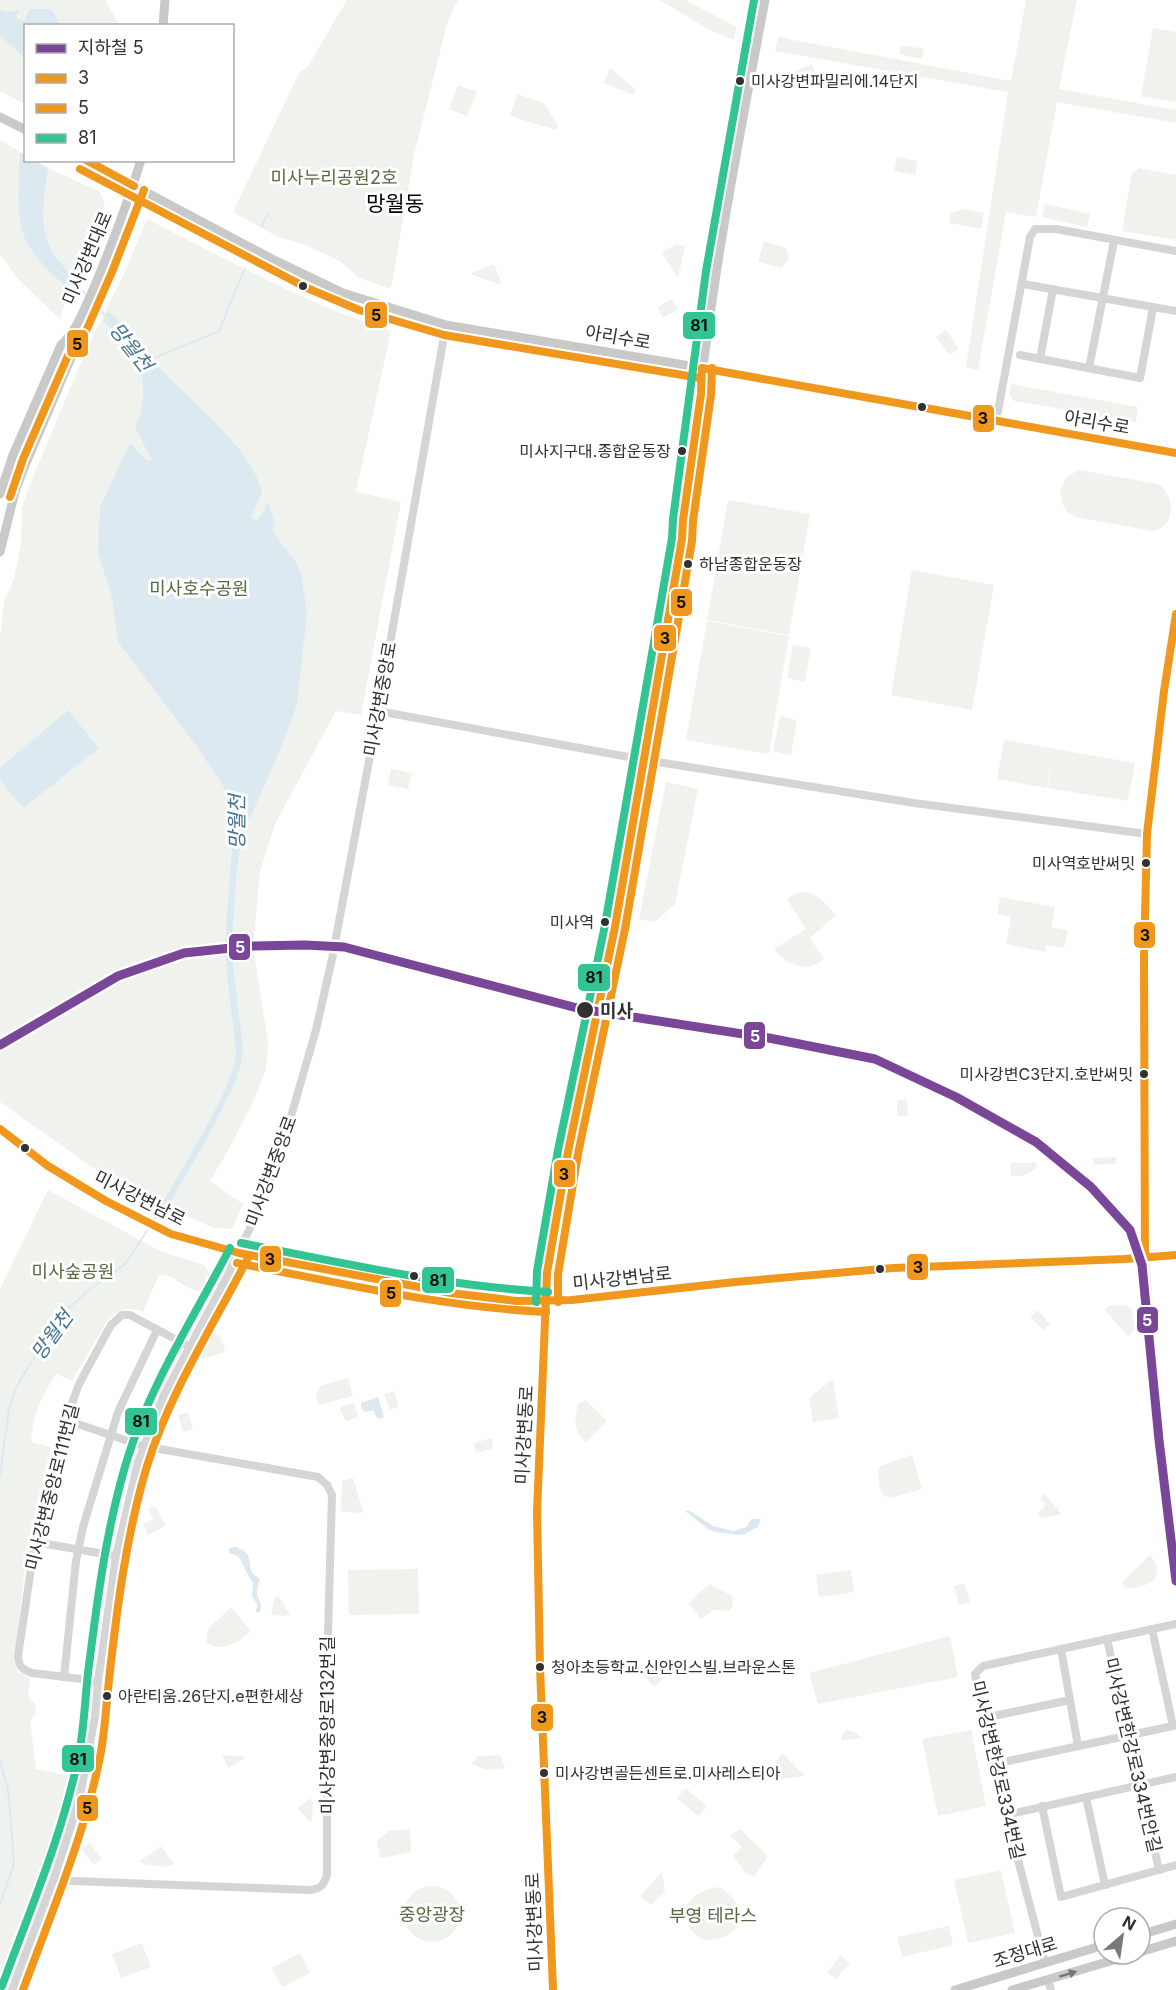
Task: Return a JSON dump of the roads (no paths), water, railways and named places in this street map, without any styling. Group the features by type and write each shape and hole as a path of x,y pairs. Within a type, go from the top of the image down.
{"main road":[{"path":"163,24 165,0"},
{"name":"미사강변동로","path":"552,1990 540,1686 537,1512 547,1273 568,1152 615,927 645,760 682,539 701,394 702,368 722,236 765,0"},
{"path":"0,117 24,129"},
{"name":"아리수로","path":"89,162 272,259 343,293 446,325 702,368 1176,453"},
{"name":"미사강변대로","path":"0,494 13,455 62,345 73,334 102,268 134,186 140,162"},
{"name":"미사강변대로","path":"0,552 23,470 74,351 73,334"},
{"name":"미사강변남로","path":"0,1129 48,1166 134,1216 171,1234 239,1253 451,1293 517,1301 547,1302 892,1268 1176,1255"},
{"path":"1152,1931 1176,1924"},
{"path":"1152,1948 1176,1941"},
{"name":"조정대로","path":"955,1990 1092,1949"},
{"name":"조정대로","path":"1012,1990 1094,1966"}],"street":[{"path":"996,422 1030,237 1035,229 1056,229 1176,251"},
{"path":"1089,368 1114,241"},
{"path":"1023,284 1176,311"},
{"path":"1040,359 1053,289"},
{"path":"1020,355 1140,378 1153,308"},
{"name":"미사강변중앙로","path":"12,1990 74,1817 95,1717 116,1556 143,1446 164,1395 239,1253 278,1161 316,1030 332,959 378,711 446,325"},
{"path":"1176,614 1164,691 1147,834 1144,958 1145,1258 1167,1497 1176,1549"},
{"path":"378,711 645,760 914,803 1147,834"},
{"name":"미사강변중앙로111번길","path":"98,1681 32,1673 23,1670 18,1656 35,1542 66,1420 79,1384 111,1325 122,1315 130,1316 189,1347"},
{"path":"64,1677 78,1548 110,1435 128,1390 157,1330"},
{"name":"미사강변중앙로132번길","path":"54,1878 95,1882 310,1890 321,1886 327,1875 327,1668 332,1495 327,1485 318,1477 143,1446 66,1420"},
{"path":"35,1542 116,1556"},
{"name":"미사강변한강로334번길","path":"1045,1963 1006,1815 975,1674 980,1668 1176,1624"},
{"path":"994,1764 1173,1726 1152,1629"},
{"name":"미사강변한강로334번안길","path":"1107,1639 1159,1870"},
{"path":"1061,1649 1078,1746"},
{"path":"984,1718 1070,1700"},
{"path":"1006,1815 1176,1777"},
{"path":"1086,1797 1105,1885"},
{"path":"1042,1806 1061,1897 1176,1865"},
{"path":"1048,1980 1051,1990"}],"water":[{"path":"51,9 59,24 24,24 24,60 22,55 0,36 0,10 8,12 19,10 17,19 25,20 29,10"},
{"path":"20,152 24,154 24,162 37,162 48,168 43,213 44,226 53,252 61,264 74,276 68,289 37,258 28,244 21,227"},
{"path":"108,310 170,379 224,432 249,463 262,493 251,516 258,520 265,510 266,503 269,504 275,524 274,533 301,573 307,613 297,704 282,746 241,838 232,942 243,1049 241,1064 236,1081 208,1137 167,1208 161,1205 212,1116 227,1084 235,1059 225,941 233,806 222,784 197,747 118,642 112,597 98,553 100,507 130,443 147,461 152,460 135,427 143,399 140,367 130,347 103,321"},
{"path":"68,710 99,748 23,808 0,780 0,768"},
{"path":"378,1397 384,1417 379,1419 373,1410 365,1412 361,1407 361,1403"},
{"path":"689,1510 713,1526 733,1531 747,1527 751,1519 761,1519 758,1527 738,1535 709,1530 685,1511"},
{"path":"236,1547 248,1555 252,1573 260,1579 257,1592 261,1606 259,1613 256,1612 257,1604 252,1596 253,1582 238,1556 229,1553 229,1548"},
{"path":"728,1903 737,1913 735,1918 723,1918 722,1913"}],"waterway":[{"path":"261,227 268,214"},
{"path":"152,359 219,331 245,268"},
{"name":"망월천","path":"71,279 88,297"},
{"name":"망월천","path":"91,301 106,316"},
{"name":"망월천","path":"154,1220 164,1205"},
{"name":"망월천","path":"0,1475 9,1409 16,1388 28,1367 68,1309 85,1293 125,1264 149,1228"},
{"name":"망월천","path":"0,1761 8,1789 14,1864 0,1905"}],"metro line":[{"name":"5","path":"0,1045 118,976 184,953 250,946 305,945 344,947 581,1009 769,1038 875,1059 956,1097 1036,1142 1091,1187 1130,1230 1142,1265 1159,1440 1176,1581"}],"place":[{"name":"미사강변파밀리에.14단지","path":"740,81"},
{"name":"미사지구대.종합운동장","path":"682,451"},
{"name":"하남종합운동장","path":"688,564"},
{"name":"미사역호반써밋","path":"1146,863"},
{"name":"미사역","path":"605,922"},
{"name":"미사","path":"585,1010"},
{"name":"미사강변C3단지.호반써밋","path":"1144,1074"},
{"name":"청아초등학교.신안인스빌.브라운스톤","path":"540,1667"},
{"name":"아란티움.26단지.e편한세상","path":"107,1696"},
{"name":"미사강변골든센트로.미사레스티아","path":"544,1773"}],"district":[{"name":"망월동","path":"395,203"}],"park label":[{"name":"미사누리공원2호","path":"334,177"},
{"name":"미사호수공원","path":"199,588"},
{"name":"미사숲공원","path":"73,1271"},
{"name":"중앙광장","path":"432,1914"},
{"name":"부영 테라스","path":"713,1915"}]}
